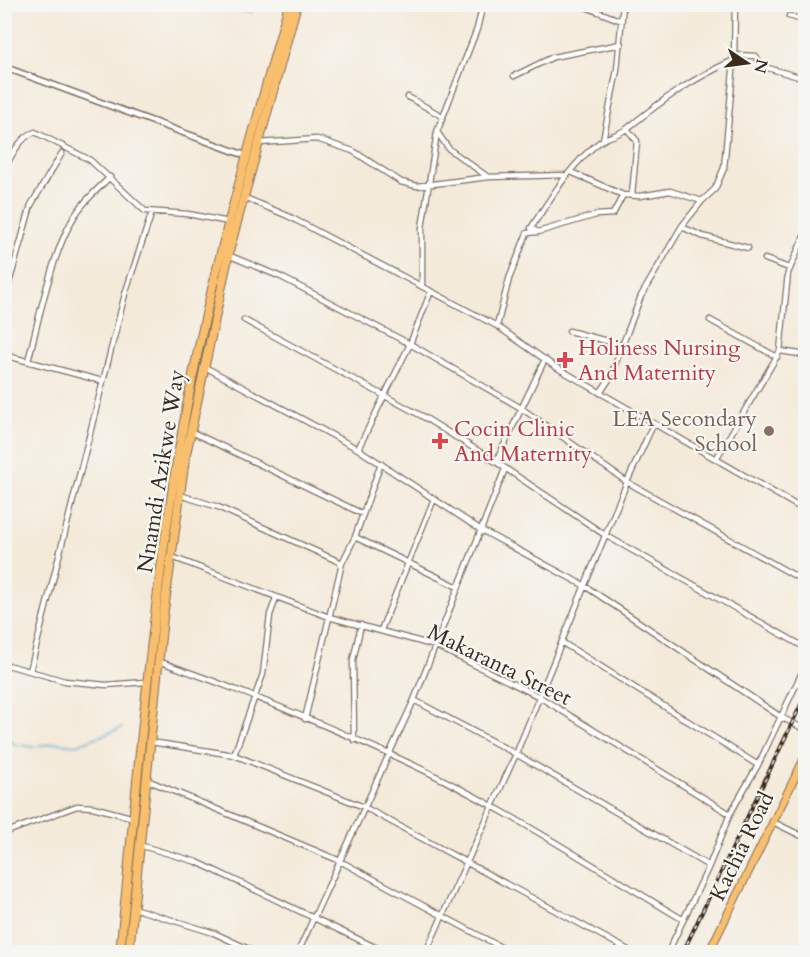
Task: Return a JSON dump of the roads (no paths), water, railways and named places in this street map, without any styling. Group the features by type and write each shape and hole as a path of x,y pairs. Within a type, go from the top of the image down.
{"highway":[{"name":"Nnamdi Azikwe Way","path":"120,952 146,682 171,505 193,375 229,222 289,4"},
{"name":"Nnamdi Azikwe Way","path":"129,952 171,557 190,431 228,255 297,4"}],"main road":[{"name":"Kachia Road","path":"709,952 773,822 803,768 806,755"}],"street":[{"path":"422,286 423,228 431,186 437,132 477,29 483,4"},
{"path":"578,4 622,21"},
{"path":"538,232 531,228 569,173 603,140 621,44 623,4"},
{"path":"600,393 610,378 641,296 682,227 702,201 715,189 724,168 734,57 734,5"},
{"path":"789,16 806,21"},
{"path":"514,76 553,57 621,44"},
{"path":"603,140 612,139 690,81 734,57 756,56 761,66 806,79"},
{"path":"4,67 247,156"},
{"path":"408,97 442,116"},
{"path":"627,129 637,141 632,195"},
{"path":"4,171 20,145 35,132 90,160 110,177 139,208 152,212 188,214 229,222"},
{"path":"437,132 449,149 488,177"},
{"path":"258,143 317,139 353,151 401,182 431,186 488,177 569,173 623,195 670,191 702,201"},
{"path":"4,301 31,205 62,153"},
{"path":"28,362 69,227 85,202 110,177"},
{"path":"497,326 509,279 527,233 538,232 596,215 613,214 623,195"},
{"path":"243,197 288,216 497,326 545,359 653,425 806,511"},
{"path":"30,671 125,294 152,212"},
{"path":"682,227 702,236 748,248"},
{"path":"716,459 780,351 789,268 806,232"},
{"path":"228,255 281,277 410,344 521,408 627,482 806,582"},
{"path":"765,259 789,268"},
{"path":"358,449 410,344 431,291"},
{"path":"244,320 385,397 496,462 605,535 806,648"},
{"path":"710,320 777,357"},
{"path":"569,331 622,345"},
{"path":"780,351 806,356"},
{"path":"4,355 102,381"},
{"path":"496,462 545,359"},
{"path":"203,366 358,449 481,530 585,586 781,717 806,729"},
{"path":"426,952 516,754 627,482 653,425"},
{"path":"190,431 363,514"},
{"path":"305,719 342,563 355,537 381,463"},
{"path":"298,952 338,860 414,700 505,469"},
{"path":"180,495 218,507 304,549 342,563"},
{"path":"381,630 434,499"},
{"path":"355,537 458,587"},
{"name":"Makaranta Street","path":"171,557 328,618 436,646 538,696 730,814"},
{"path":"234,755 263,674 270,615 276,598"},
{"path":"354,740 353,660 361,625"},
{"path":"562,643 758,765"},
{"path":"161,662 255,697 390,754 491,807 682,919"},
{"path":"4,664 65,681 106,686 146,682"},
{"path":"668,952 709,866 730,814 758,765 806,664"},
{"path":"414,700 516,754 709,866"},
{"path":"151,742 234,755 363,807 632,952"},
{"path":"147,780 338,860 510,952"},
{"path":"4,833 77,806 93,807 134,818"},
{"path":"773,822 806,838"},
{"path":"140,845 197,862 385,952"},
{"path":"133,908 213,933 255,952"}],"waterway":[{"path":"220,4 251,13"},
{"path":"4,733 14,744 32,747 57,743 76,745 122,728"}],"railway":[{"path":"683,952 806,694"}],"place":[{"name":"Holiness Nursing And Maternity","path":"565,360"},
{"name":"LEA Secondary School","path":"769,431"},
{"name":"Cocin Clinic And Maternity","path":"440,441"}]}
